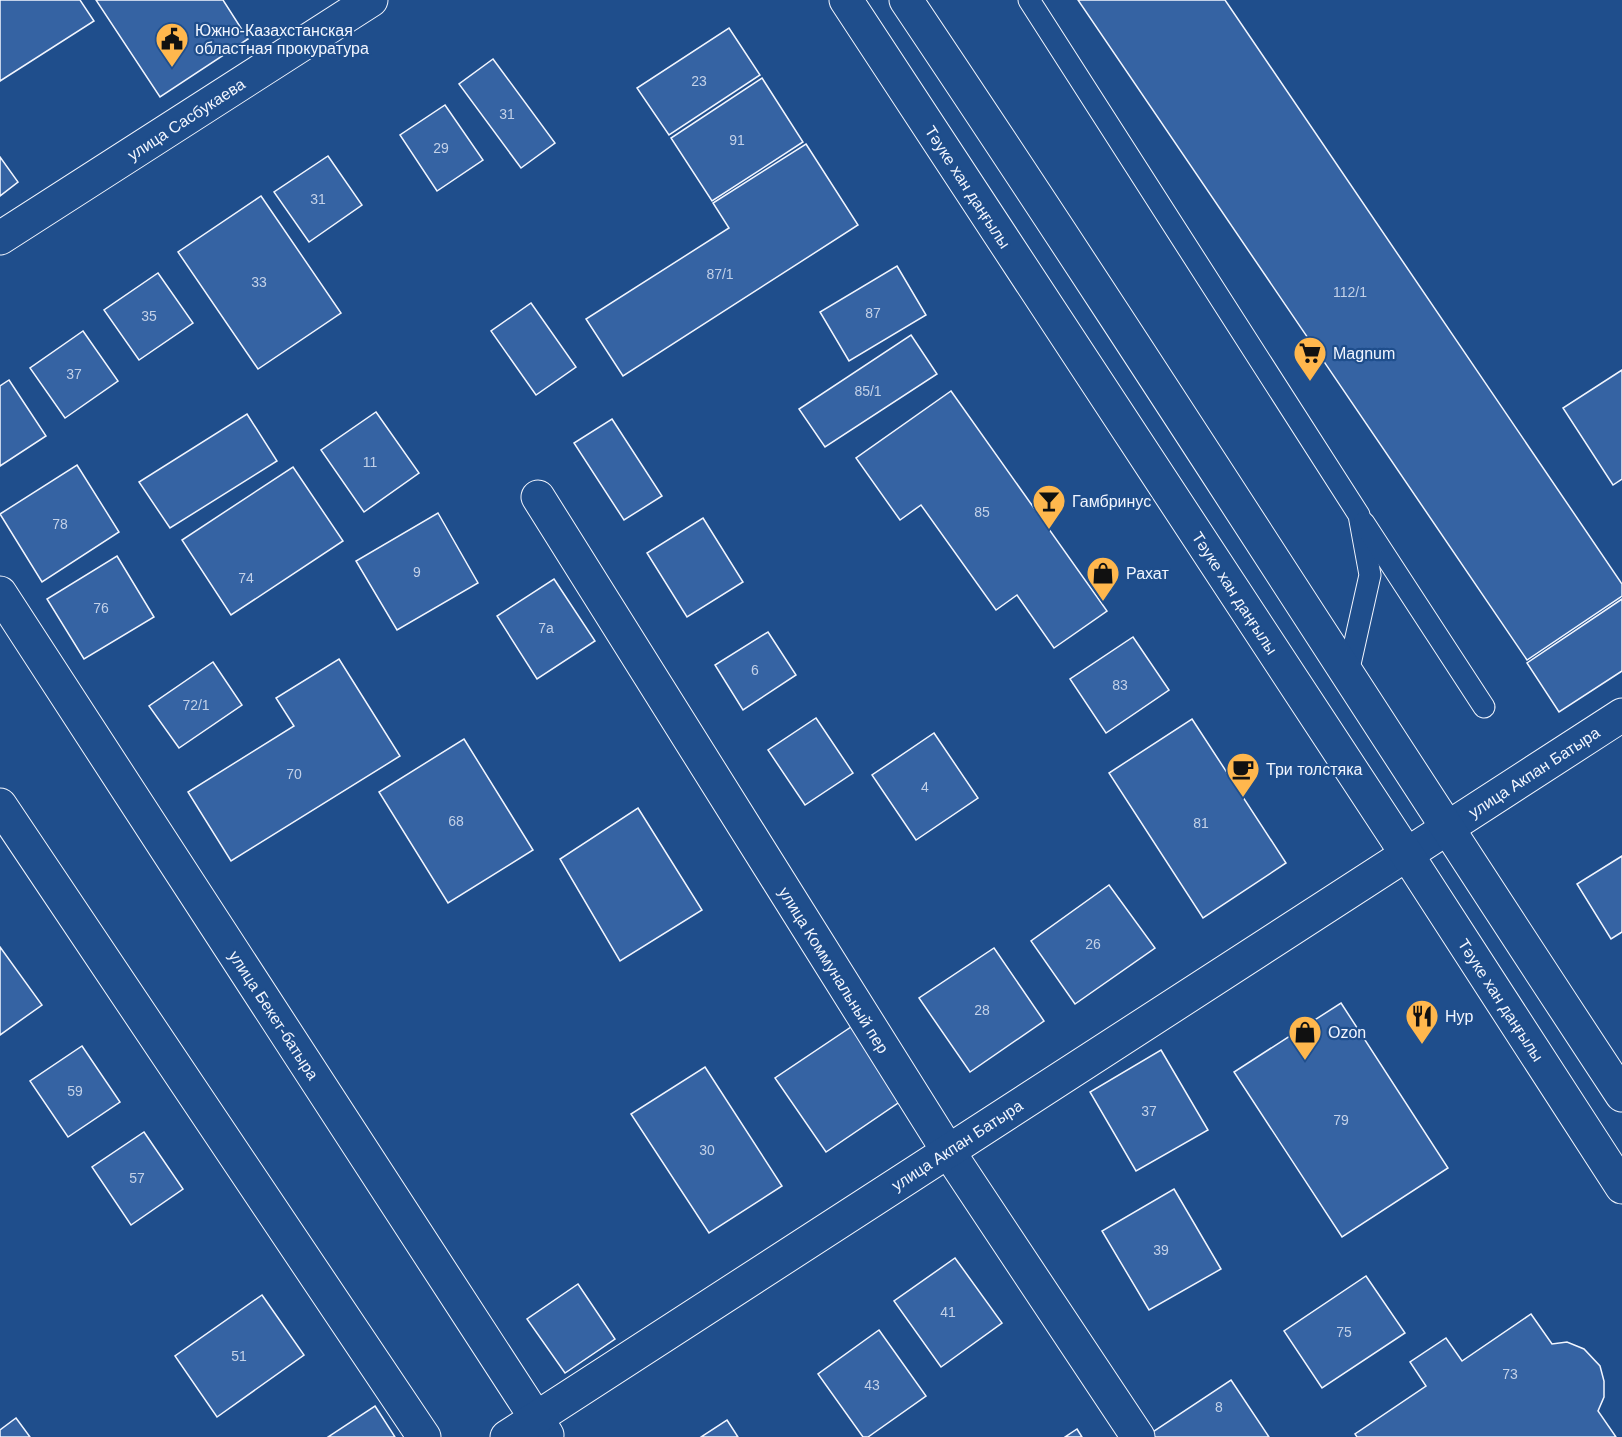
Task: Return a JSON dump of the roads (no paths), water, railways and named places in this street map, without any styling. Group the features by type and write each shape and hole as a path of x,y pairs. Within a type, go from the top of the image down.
{"street":[{"name":"улица Сасбукаева","path":"0,238 371,0"},
{"name":"Тәуке хан даңғылы","path":"846,0 1622,1187"},
{"path":"906,0 1174,405 1622,1095"},
{"name":"улица Коммунальный пер","path":"538,498 948,1151 1138,1437"},
{"name":"улица Бекет-батыра","path":"0,593 542,1428"},
{"name":"улица Акпан Батыра","path":"507,1437 542,1428 948,1151 1622,715"},
{"path":"0,805 424,1437"}],"lane":[{"path":"1029,0 1484,707"},
{"path":"1348,674 1370,575 1359,515"}],"place":[{"name":"Южно-Казахстанская областная прокуратура","path":"172,68"},
{"name":"Magnum","path":"1310,382"},
{"name":"Гамбринус","path":"1049,530"},
{"name":"Рахат","path":"1103,602"},
{"name":"Три толстяка","path":"1243,798"},
{"name":"Нур","path":"1422,1045"},
{"name":"Ozon","path":"1305,1061"}]}
